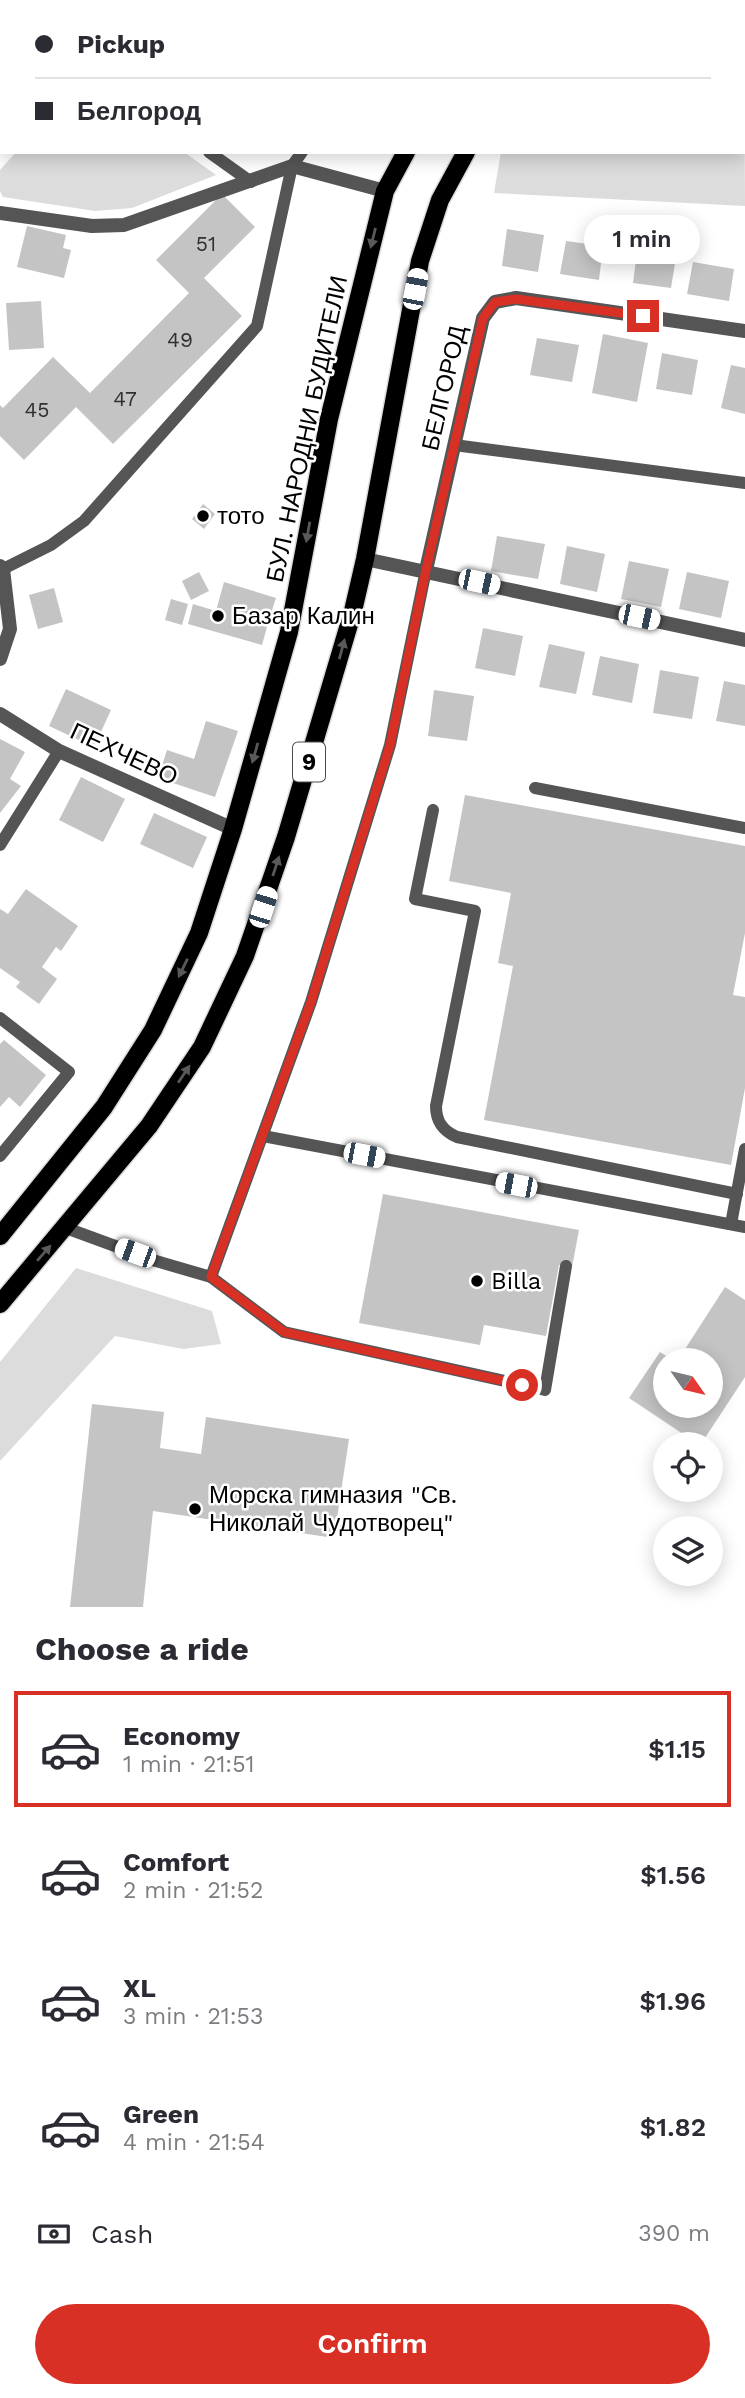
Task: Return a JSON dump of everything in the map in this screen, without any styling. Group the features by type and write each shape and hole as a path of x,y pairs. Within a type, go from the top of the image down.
{"main road":[{"name":"БУЛ. НАРОДНИ БУДИТЕЛИ","path":"0,1236 104,1107 153,1030 199,933 233,830 289,632 329,419 384,191 405,154"},
{"name":"9","path":"0,1304 149,1126 202,1047 245,956 342,651 365,559 420,261 440,200 465,154"}],"street":[{"path":"0,214 93,226 124,225 292,166 384,191"},
{"name":"БЕЛГОРОД","path":"426,570 483,318 495,302 516,299 745,331"},
{"path":"365,559 745,640"},
{"path":"0,659 10,629 1,568"},
{"name":"ПЕХЧЕВО","path":"0,714 59,751 233,830"}],"lane":[{"path":"212,154 251,182"},
{"path":"1,568 51,545 84,521 257,326 292,166 301,154"},
{"path":"454,445 745,483"},
{"path":"211,1277 311,1002 390,745 426,570"},
{"path":"0,845 59,751"},
{"path":"535,788 745,828"},
{"path":"433,810 415,899 475,911 436,1106 438,1122 443,1129 457,1137 737,1194"},
{"path":"0,1018 69,1072 0,1156"},
{"path":"263,1136 745,1227"},
{"path":"731,1224 745,1149"},
{"path":"66,1228 211,1277 284,1332 545,1390 566,1266"}],"shaded area":[{"path":"14,154 187,154 216,175 132,208 95,211 3,197 0,191 0,170"},
{"path":"501,154 745,154 745,206 494,193"},
{"path":"76,1268 212,1311 221,1344 183,1349 115,1336 0,1461 0,1362"}],"building":[{"path":"222,194 255,227 204,278 242,316 113,444 76,407 24,460 0,436 0,405 3,408 53,357 90,393 189,293 156,260"},
{"path":"27,226 66,235 63,248 71,250 64,278 17,267"},
{"path":"507,229 544,235 538,272 502,266"},
{"path":"566,241 603,246 599,280 560,274"},
{"path":"637,252 676,257 671,288 633,283"},
{"path":"693,262 734,269 729,301 687,294"},
{"path":"41,301 44,348 9,350 6,303"},
{"path":"603,334 648,343 637,402 592,393"},
{"path":"537,338 579,345 572,382 530,375"},
{"path":"662,353 698,360 692,395 656,389"},
{"path":"731,365 745,368 745,414 721,408"},
{"name":"тото","path":"203,504 215,514 204,529 192,519"},
{"path":"497,536 545,544 538,579 491,571"},
{"path":"567,546 605,554 597,592 560,584"},
{"path":"629,561 669,569 661,607 621,599"},
{"path":"199,572 209,591 191,600 182,581"},
{"path":"687,572 729,581 721,618 679,609"},
{"name":"Базар Калин","path":"224,582 276,598 269,619 248,613 245,620 267,627 262,645 188,624 193,604 216,611"},
{"path":"54,588 63,622 38,629 29,595"},
{"path":"171,599 188,604 182,625 165,620"},
{"path":"483,628 523,636 515,676 475,668"},
{"path":"549,644 585,652 576,694 539,687"},
{"path":"600,656 639,664 632,703 592,695"},
{"path":"660,670 699,677 692,719 653,713"},
{"path":"724,681 745,685 745,726 716,721"},
{"path":"66,689 111,710 94,747 49,726"},
{"path":"434,690 474,696 467,741 428,736"},
{"path":"206,721 238,731 215,797 158,778 167,750 194,759"},
{"path":"0,739 25,752 10,779 21,786 0,813"},
{"path":"81,777 125,799 103,842 59,820"},
{"path":"465,795 745,846 745,933 733,995 745,997 745,1088 731,1165 484,1120 513,966 498,963 511,893 449,881"},
{"path":"154,813 207,837 193,868 140,844"},
{"path":"26,889 78,926 61,951 56,947 42,967 57,979 39,1004 16,987 20,982 0,968 0,909 8,914"},
{"path":"4,1040 46,1075 20,1107 9,1097 0,1107 0,1044"},
{"path":"383,1194 579,1230 572,1267 559,1265 546,1336 484,1325 480,1345 359,1323"},
{"path":"725,1287 745,1300 745,1377 723,1410 723,1348 686,1348"},
{"path":"653,1362 653,1414 629,1398"},
{"path":"92,1404 164,1412 160,1448 201,1454 206,1417 349,1439 334,1538 153,1511 143,1607 70,1607"},
{"path":"659,1418 718,1418 709,1432 680,1432"}],"place":[{"name":"тото","path":"203,516"},
{"name":"Базар Калин","path":"218,616"},
{"name":"Billa","path":"477,1281"},
{"name":"Морска гимназия \"Св. Николай Чудотворец\"","path":"195,1509"}],"route":[{"path":"522,1385 284,1332 211,1277 311,1002 390,745 483,318 495,302 516,299 643,316"}]}
